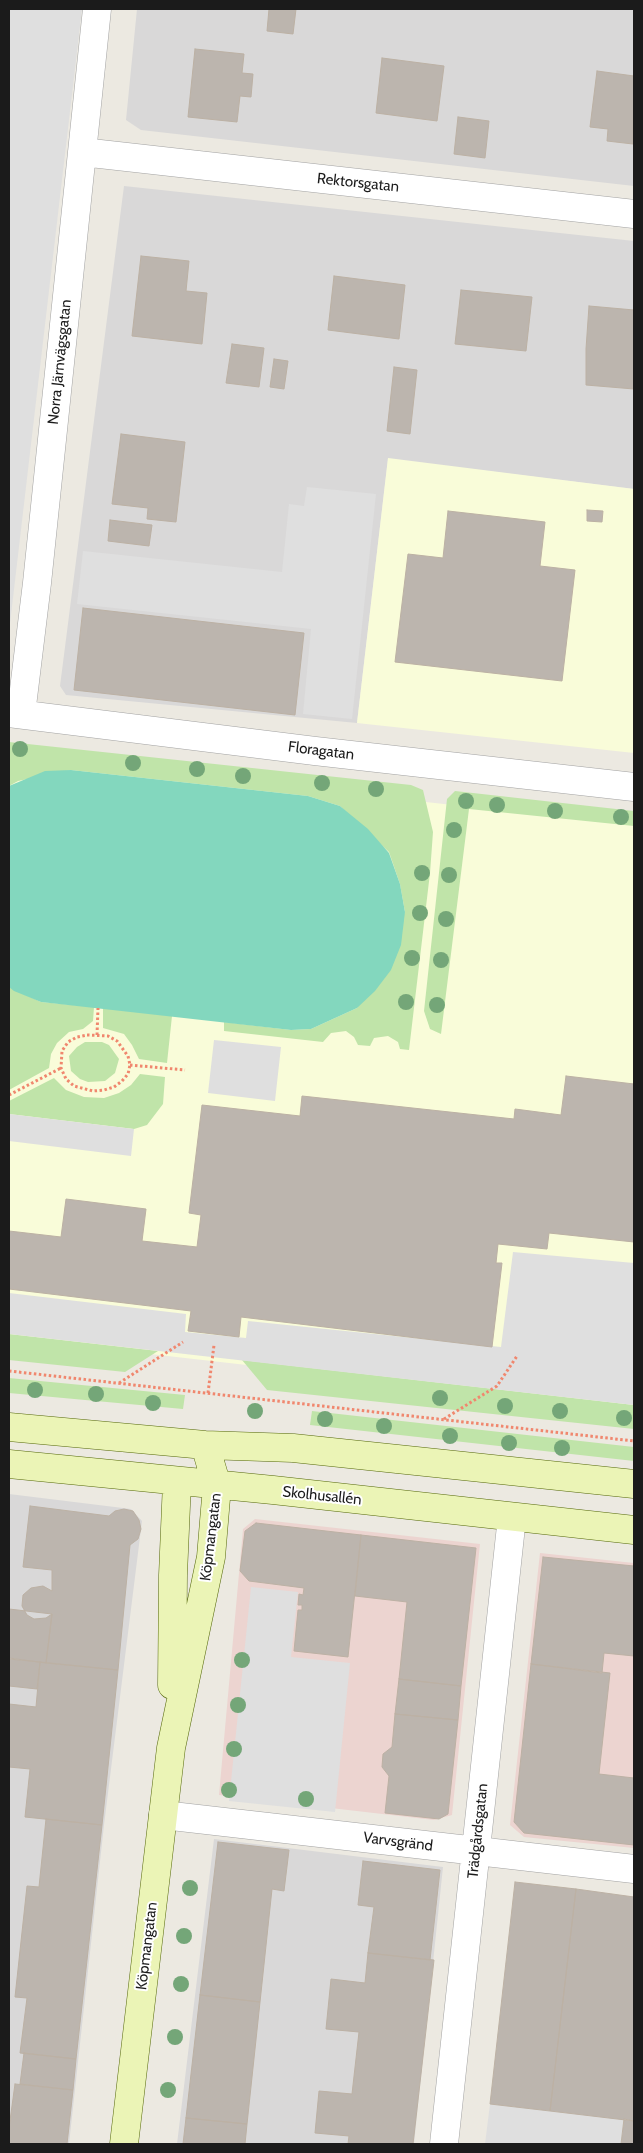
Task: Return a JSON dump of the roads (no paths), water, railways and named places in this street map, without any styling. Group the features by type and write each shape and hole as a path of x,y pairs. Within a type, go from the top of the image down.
{"main road":[{"path":"9,1427 205,1445 293,1448 634,1484"},
{"path":"177,1482 205,1445"},
{"name":"Köpmangatan","path":"124,2144 171,1748 211,1557 217,1486 205,1445"},
{"name":"Skolhusallén","path":"9,1464 217,1486 273,1490 634,1530"},
{"name":"Köpmangatan","path":"171,1748 173,1574 177,1482"}],"street":[{"name":"Norra Järnvägsgatan","path":"15,714 37,583 97,9"},
{"name":"Rektorsgatan","path":"82,152 634,214"},
{"name":"Floragatan","path":"15,714 315,751 634,787"},
{"name":"Trädgårdsgatan","path":"444,2144 512,1517"},
{"name":"Varvsgränd","path":"162,1815 634,1869"}]}
